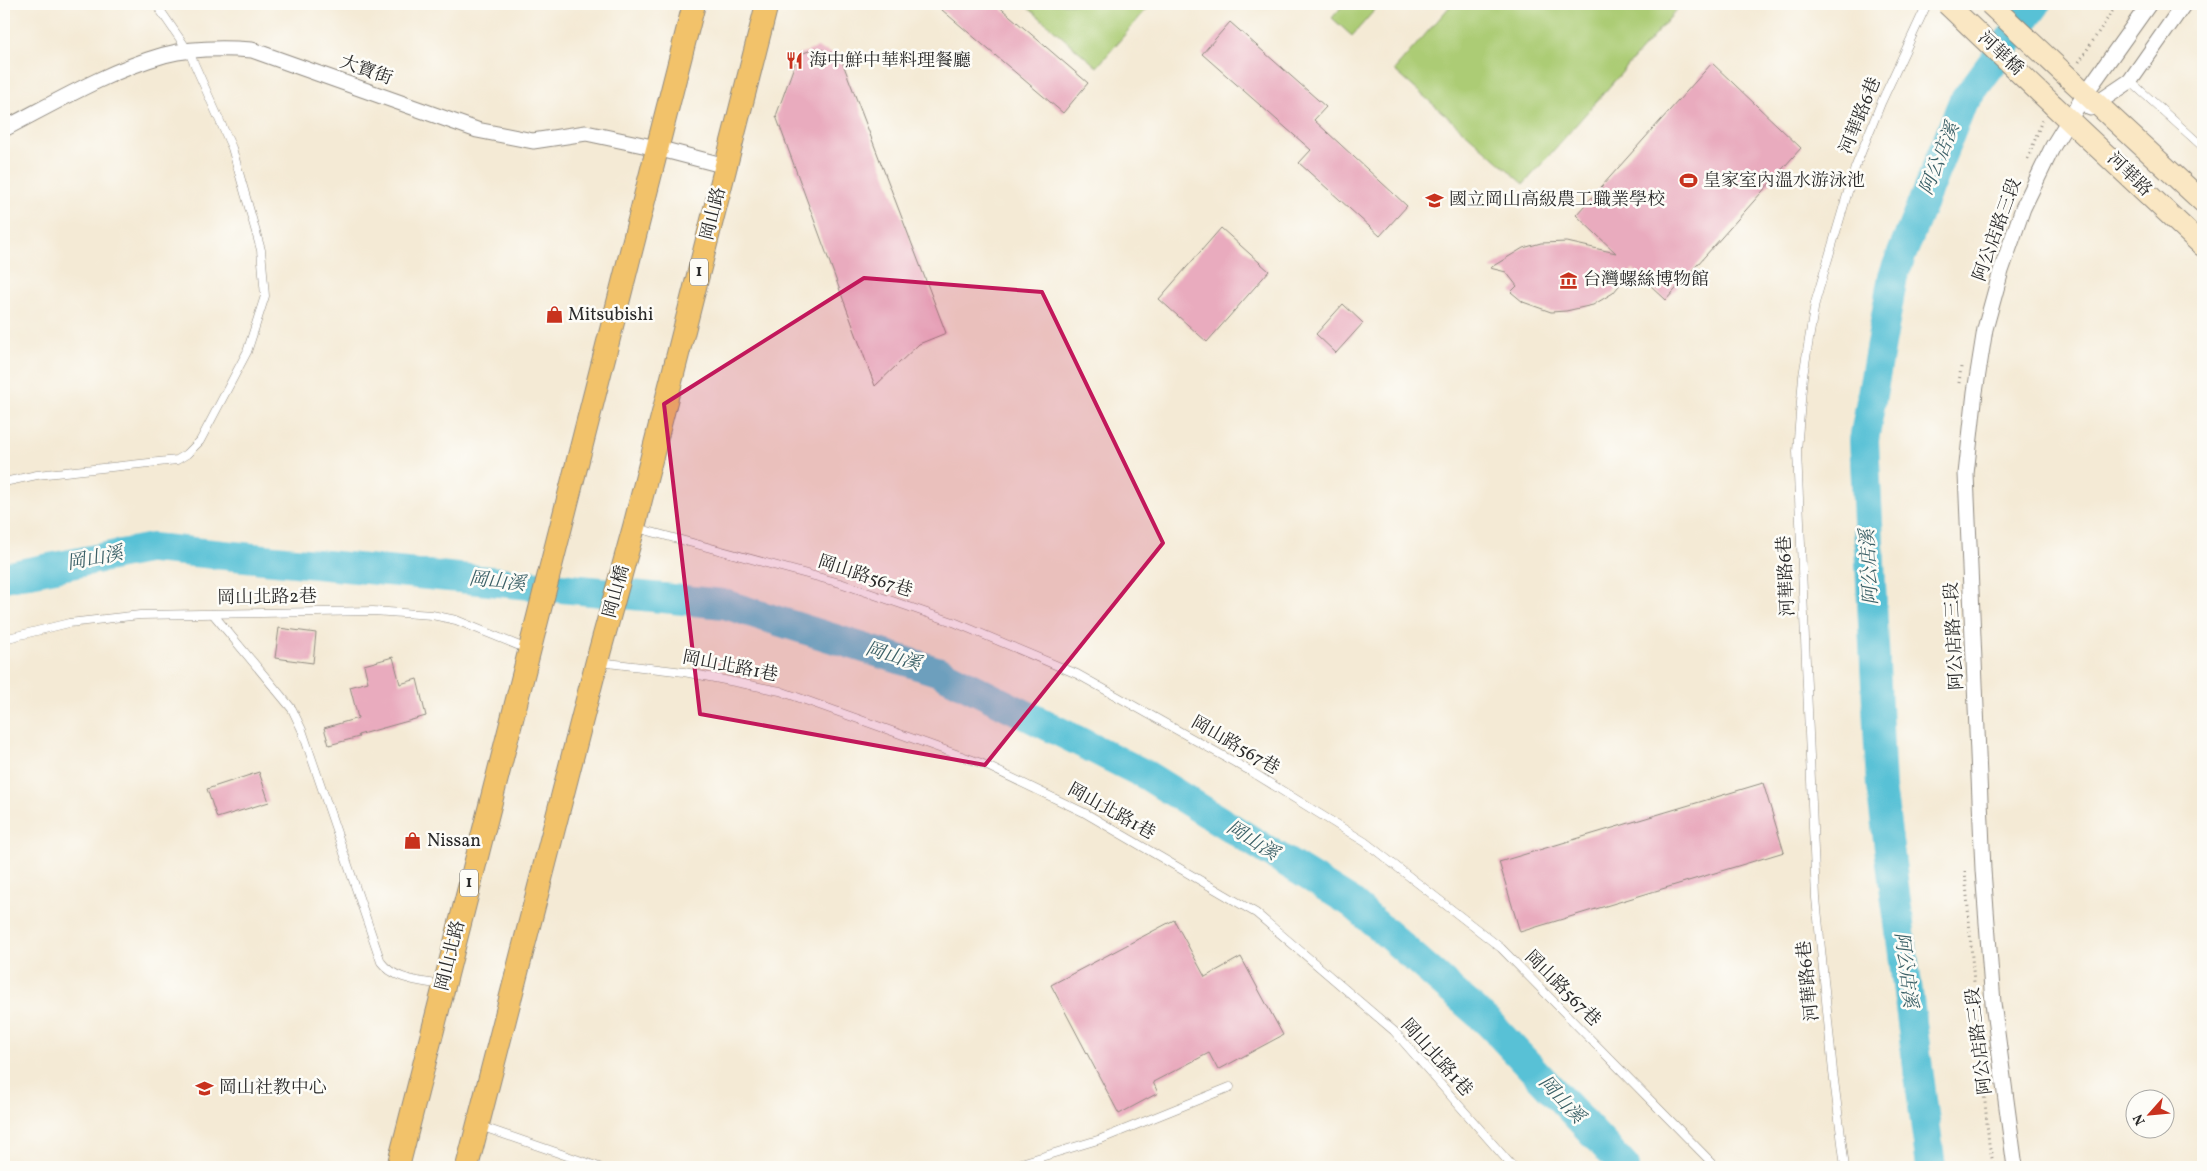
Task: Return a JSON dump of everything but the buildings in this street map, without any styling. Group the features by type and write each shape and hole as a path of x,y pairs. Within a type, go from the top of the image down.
{"main road":[{"name":"1","path":"657,148 694,4"},
{"name":"岡山路","path":"633,533 767,4"},
{"name":"岡山北路","path":"398,1167 528,649 657,148"},
{"name":"岡山橋","path":"600,653 633,533"},
{"name":"1","path":"467,1167 600,653"}],"street":[{"name":"河華橋","path":"1947,4 2053,105"},
{"name":"河華橋","path":"1990,4 2070,78"},
{"path":"2070,120 2091,99 2149,4"},
{"path":"2091,99 2130,81 2184,4"},
{"name":"大寶街","path":"4,129 112,74 165,55 224,48 252,50 477,130 533,141 586,133 657,148 726,166"},
{"name":"河華路","path":"2070,78 2203,202"},
{"name":"河華路","path":"2053,105 2203,246"},
{"name":"阿公店路三段","path":"2014,1167 1993,1003 1984,879 1966,474 1985,329 2001,271 2023,208 2054,146 2070,120"}],"lane":[{"path":"4,482 37,476 177,460 187,454 200,441 247,352 265,296 261,250 232,148 190,52 156,4"},
{"name":"河華路6巷","path":"1845,1167 1816,898 1797,452 1803,376 1815,303 1855,168 1881,103 1927,4"},
{"path":"2130,81 2203,147"},
{"name":"岡山路567巷","path":"633,533 840,583 956,623 1077,674 1252,772 1365,842 1501,948 1716,1167"},
{"name":"岡山北路2巷","path":"4,639 70,623 140,615 373,611 432,615 456,620 528,649"},
{"path":"213,614 292,709 302,730 381,962 387,971 396,975 443,985"},
{"name":"岡山北路1巷","path":"600,653 780,691 981,763 1085,813 1256,913 1394,1031 1513,1167"},
{"path":"1008,1167 1100,1139 1230,1087"},
{"path":"478,1125 599,1167"}],"path":[{"path":"2080,59 2116,4"}],"highlighted area":[{"path":"864,278 1042,292 1163,543 985,765 700,714 664,404"}],"green space":[{"path":"1024,4 1151,4 1097,67"},
{"path":"1344,4 1380,4 1352,36 1332,18"},
{"path":"1452,4 1682,4 1524,184 1394,70"}],"waterway":[{"name":"阿公店溪","path":"1931,1167 1881,787 1864,440 1893,276 1962,104 2036,4"},
{"name":"岡山溪","path":"4,577 152,548 724,604 940,672 1146,775 1352,903 1489,1023 1625,1167"}],"place":[{"name":"海中鮮中華料理餐廳","path":"795,61"},
{"name":"皇家室內溫水游泳池","path":"1689,181"},
{"name":"國立岡山高級農工職業學校","path":"1435,200"},
{"name":"台灣螺絲博物館","path":"1569,280"},
{"name":"Mitsubishi","path":"554,315"},
{"name":"Nissan","path":"413,841"},
{"name":"岡山社教中心","path":"205,1088"}]}
